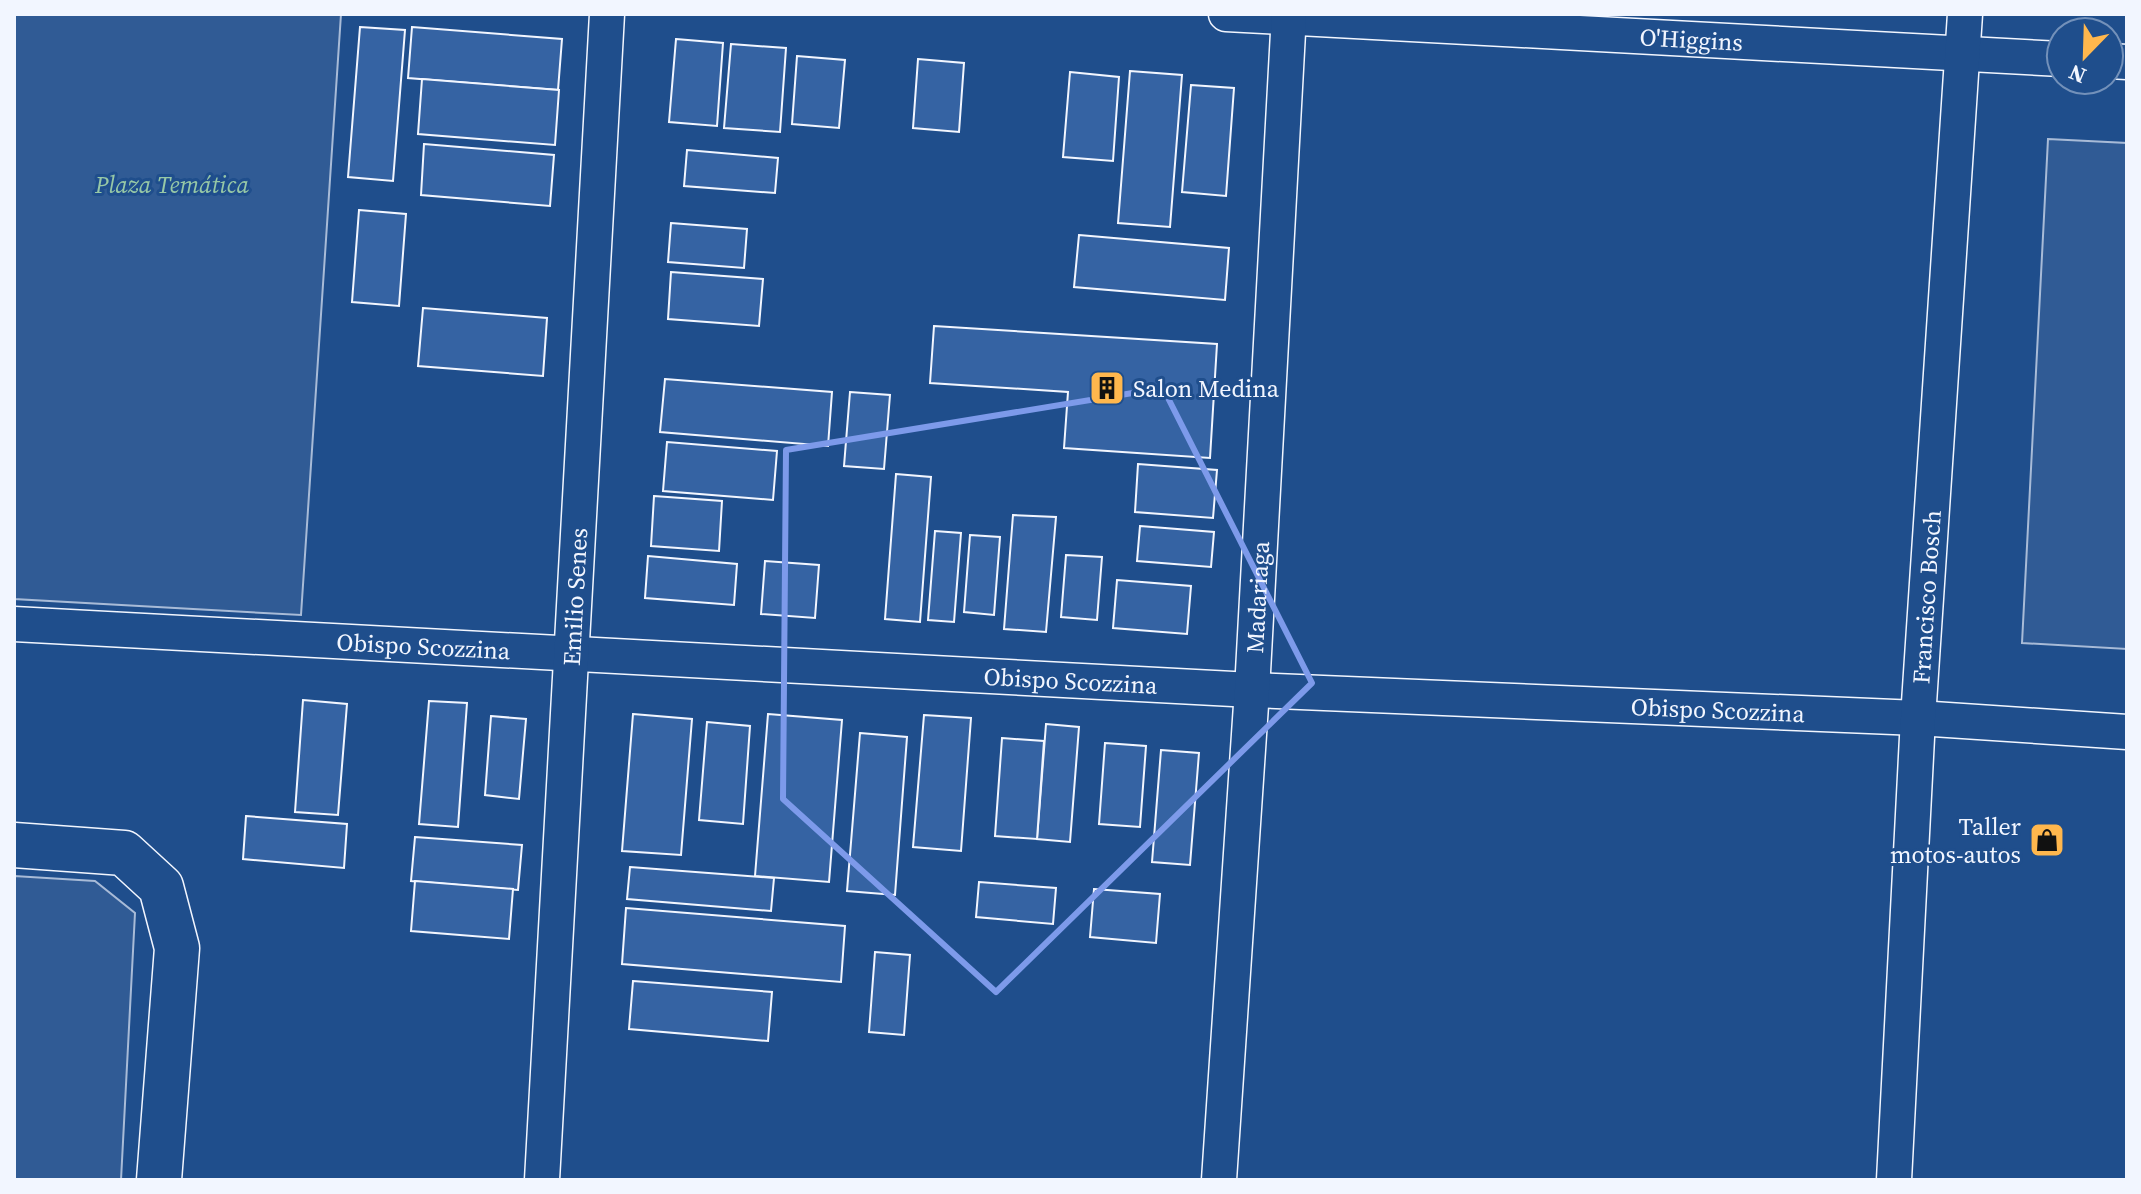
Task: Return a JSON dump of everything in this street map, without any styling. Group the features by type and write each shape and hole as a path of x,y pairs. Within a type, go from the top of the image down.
{"main road":[{"path":"14,845 124,853 161,887 177,948 159,1180"}],"street":[{"name":"Emilio Senes","path":"542,1180 607,14"},
{"name":"O'Higgins","path":"1226,14 2045,58"},
{"name":"Francisco Bosch","path":"1894,1180 1918,718 1965,14"},
{"name":"Madariaga","path":"1219,1180 1252,690 1289,16"},
{"name":"Obispo Scozzina","path":"14,624 1252,690 1918,718 2127,732"}],"highlighted area":[{"path":"1163,388 1312,683 996,992 783,799 786,450"}],"shaded area":[{"name":"Plaza Temática","path":"14,14 341,14 301,615 14,599"},
{"path":"2048,139 2127,143 2127,649 2022,643"},
{"path":"14,876 95,881 135,913 121,1180 14,1180"}],"building":[{"path":"360,27 405,30 393,181 348,177"},
{"path":"412,27 562,39 558,90 408,78"},
{"path":"676,39 723,43 717,126 669,122"},
{"path":"731,44 786,48 780,132 724,128"},
{"path":"797,56 845,60 839,128 792,124"},
{"path":"918,59 964,63 959,132 913,128"},
{"path":"1130,71 1182,75 1170,227 1118,223"},
{"path":"1070,72 1119,77 1113,161 1063,157"},
{"path":"422,79 559,90 555,145 418,134"},
{"path":"1191,85 1234,88 1226,196 1182,192"},
{"path":"424,144 554,155 550,206 421,195"},
{"path":"687,150 778,158 775,193 684,186"},
{"path":"359,210 406,214 399,306 352,302"},
{"path":"671,223 747,229 744,268 668,262"},
{"path":"1079,235 1229,248 1225,300 1074,287"},
{"path":"671,272 763,279 759,326 668,319"},
{"path":"423,308 547,318 543,376 418,366"},
{"name":"Salon Medina","path":"934,326 1217,344 1210,458 1064,448 1068,392 930,383"},
{"path":"665,379 832,392 828,446 660,432"},
{"path":"850,392 890,395 884,469 844,466"},
{"path":"667,442 777,451 773,500 663,491"},
{"path":"1138,464 1217,470 1213,518 1135,512"},
{"path":"896,474 931,477 920,622 885,619"},
{"path":"654,496 722,501 719,551 651,546"},
{"path":"1013,515 1056,517 1046,632 1004,629"},
{"path":"1140,526 1214,532 1211,567 1137,561"},
{"path":"935,531 961,533 954,622 928,620"},
{"path":"970,535 1000,537 994,615 964,612"},
{"path":"1066,555 1102,557 1097,620 1061,617"},
{"path":"648,556 737,564 734,605 645,598"},
{"path":"765,561 819,565 815,618 761,614"},
{"path":"1117,580 1191,586 1187,634 1113,628"},
{"path":"303,700 347,704 338,815 295,812"},
{"path":"429,701 467,703 458,827 419,824"},
{"path":"633,714 692,719 681,855 622,851"},
{"path":"768,714 842,720 829,882 755,876"},
{"path":"924,715 971,718 961,851 913,847"},
{"path":"491,716 526,719 519,799 485,795"},
{"path":"707,722 750,726 743,824 699,820"},
{"path":"1046,724 1079,727 1070,842 1037,839"},
{"path":"860,733 907,737 895,895 847,891"},
{"path":"1002,738 1044,741 1037,839 995,836"},
{"path":"1105,743 1146,746 1140,827 1099,824"},
{"path":"1161,750 1199,753 1190,865 1152,862"},
{"path":"246,816 347,824 344,868 243,859"},
{"path":"415,837 522,845 518,890 411,881"},
{"path":"630,867 774,878 771,911 627,899"},
{"path":"415,881 513,889 509,939 411,931"},
{"path":"979,882 1056,888 1053,924 976,917"},
{"path":"1094,889 1160,894 1156,943 1090,937"},
{"path":"626,908 845,926 841,982 622,964"},
{"path":"875,952 910,955 904,1035 869,1032"},
{"path":"633,981 772,992 768,1041 629,1029"}],"place":[{"name":"Salon Medina","path":"1107,388"},
{"name":"Taller motos-autos","path":"2047,840"}]}
